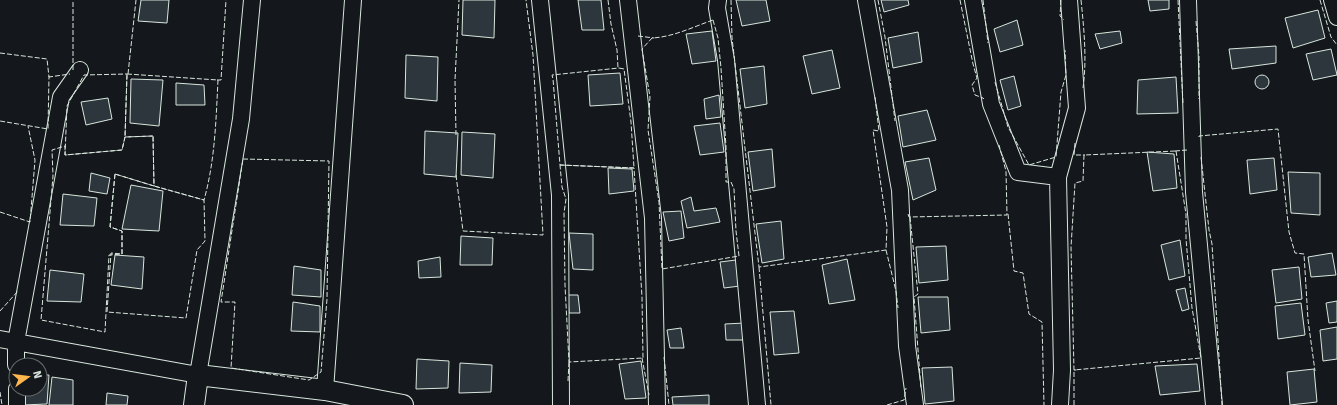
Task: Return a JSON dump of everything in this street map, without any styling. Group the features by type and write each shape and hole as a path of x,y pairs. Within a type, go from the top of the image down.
{"street":[{"path":"194,405 241,119 252,0"},
{"path":"325,390 353,0"},
{"path":"540,0 560,195 561,405"},
{"path":"628,0 653,218 657,405"},
{"path":"718,0 716,8 726,60 757,405"},
{"path":"866,0 900,190 908,346 915,405"},
{"path":"973,0 991,104 1018,172 1058,176"},
{"path":"1060,405 1062,370 1058,176 1077,108 1069,0"},
{"path":"1188,0 1194,192 1214,405"},
{"path":"1332,0 1337,17"},
{"path":"16,357 16,342 61,97 80,70"},
{"path":"0,339 198,375 325,390 403,405"}],"building":[{"path":"141,0 169,0 167,23 138,21"},
{"path":"463,0 495,0 494,38 462,35"},
{"path":"578,0 601,0 604,30 582,30"},
{"path":"736,0 766,0 770,21 742,26"},
{"path":"881,0 908,0 909,5 884,12"},
{"path":"1148,0 1169,0 1169,9 1150,11"},
{"path":"1318,10 1325,38 1293,48 1285,18"},
{"path":"1017,20 1023,45 1000,52 994,29"},
{"path":"712,31 716,61 692,64 686,34"},
{"path":"1120,31 1122,43 1100,49 1095,34"},
{"path":"918,32 922,62 893,68 888,38"},
{"path":"1276,46 1276,63 1232,69 1229,49"},
{"path":"1331,49 1337,75 1313,80 1306,54"},
{"path":"832,50 840,88 812,94 803,56"},
{"path":"406,55 438,57 437,101 405,98"},
{"path":"764,66 767,104 745,108 740,69"},
{"path":"620,73 623,104 590,106 588,75"},
{"path":"1262,75 1267,77 1269,82 1267,87 1262,89 1257,87 1255,82 1257,77"},
{"path":"1014,76 1021,106 1008,110 1000,80"},
{"path":"1176,77 1178,113 1137,114 1138,80"},
{"path":"131,79 163,80 159,126 130,123"},
{"path":"176,83 204,85 205,105 176,105"},
{"path":"719,95 721,117 706,119 704,99"},
{"path":"108,98 112,119 86,125 81,102"},
{"path":"927,110 936,140 903,147 898,116"},
{"path":"720,123 724,152 700,155 694,126"},
{"path":"425,131 458,133 456,177 424,174"},
{"path":"462,132 495,134 493,178 461,175"},
{"path":"772,149 775,187 753,191 748,152"},
{"path":"1147,152 1174,154 1177,188 1153,191"},
{"path":"929,158 936,190 913,200 905,162"},
{"path":"1274,158 1277,190 1250,194 1247,160"},
{"path":"608,168 632,169 634,191 609,194"},
{"path":"1288,172 1320,173 1320,215 1291,213"},
{"path":"91,173 110,178 107,194 89,191"},
{"path":"131,185 163,191 159,231 122,229"},
{"path":"63,194 97,198 94,226 60,225"},
{"path":"691,197 694,211 716,208 720,222 687,228 681,201"},
{"path":"681,211 684,238 669,241 663,212"},
{"path":"781,221 784,259 762,263 756,224"},
{"path":"569,233 593,234 593,270 573,269"},
{"path":"461,236 493,238 492,265 460,265"},
{"path":"1180,240 1185,276 1169,280 1161,245"},
{"path":"946,246 948,280 919,283 916,247"},
{"path":"1332,253 1336,275 1311,277 1308,257"},
{"path":"115,255 144,257 142,289 111,285"},
{"path":"440,257 441,277 419,278 418,261"},
{"path":"847,259 855,300 829,304 822,265"},
{"path":"736,260 740,286 724,288 720,262"},
{"path":"294,266 321,270 321,297 292,295"},
{"path":"1299,267 1302,299 1276,303 1272,270"},
{"path":"50,270 84,274 81,302 47,301"},
{"path":"1185,288 1189,309 1182,311 1176,290"},
{"path":"568,295 578,295 580,313 569,313"},
{"path":"918,297 948,297 950,330 921,333"},
{"path":"1337,301 1337,322 1329,323 1326,303"},
{"path":"293,302 320,306 320,332 291,331"},
{"path":"1301,303 1305,335 1278,339 1275,306"},
{"path":"794,311 799,353 774,355 770,312"},
{"path":"745,323 746,340 726,340 725,324"},
{"path":"1337,327 1337,359 1323,361 1320,330"},
{"path":"681,328 684,348 670,348 667,330"},
{"path":"417,359 449,361 448,388 416,389"},
{"path":"641,361 646,398 625,399 619,364"},
{"path":"460,363 492,365 491,392 459,393"},
{"path":"1197,364 1200,391 1160,395 1155,366"},
{"path":"952,367 954,401 925,404 922,368"},
{"path":"1314,369 1317,402 1290,405 1287,372"},
{"path":"52,377 73,380 73,405 49,405"},
{"path":"107,393 128,396 127,405 106,405"},
{"path":"709,395 709,405 673,405 672,397"},
{"path":"23,397 47,397 47,404 22,405"}],"fence":[{"path":"73,0 73,70"},
{"path":"128,74 136,0"},
{"path":"217,80 221,80 226,0"},
{"path":"456,135 455,80 459,0"},
{"path":"456,175 463,231 543,235 533,55 526,0"},
{"path":"608,0 611,24 617,50 618,68"},
{"path":"731,0 732,38 759,267 886,250 887,227 873,130 879,131 875,97"},
{"path":"878,0 885,37 895,121"},
{"path":"960,0 977,78 972,85 975,95 984,99"},
{"path":"983,0 988,43"},
{"path":"1061,0 1060,16 1064,20"},
{"path":"1081,0 1085,55 1083,88"},
{"path":"1178,0 1183,104"},
{"path":"1320,0 1331,37 1337,45"},
{"path":"713,20 718,38 721,68 726,147 726,182 731,182 734,189 739,256 662,269 659,202 648,130 650,97 642,49 652,38 675,34 713,20"},
{"path":"1196,21 1199,56 1199,99"},
{"path":"638,36 654,38"},
{"path":"995,82 1008,127 1029,165 1056,157 1061,92 1066,75 1065,50"},
{"path":"0,53 47,59 49,77 48,129 0,121"},
{"path":"619,68 624,69 631,122 634,168 560,165 552,75 619,68"},
{"path":"49,76 70,74"},
{"path":"127,74 218,80 213,155 204,200 154,186 153,136 125,137 127,74"},
{"path":"127,74 125,137 122,150 65,155 67,106 84,75 127,74"},
{"path":"0,212 30,222 35,160 28,126"},
{"path":"1199,137 1278,129 1289,232 1295,253 1304,254 1308,320 1315,371"},
{"path":"153,136 154,186 115,174 110,227 122,231 122,254 109,255 105,332 41,320 53,176 52,150 65,146 65,155 122,150 125,137 153,136"},
{"path":"1075,143 1074,155 1085,155"},
{"path":"908,214 909,217 1007,215 1006,171 999,145"},
{"path":"1175,151 1187,150"},
{"path":"1176,151 1186,214 1186,239 1192,308 1201,358 1074,370 1071,247 1075,183 1083,181 1084,155 1176,151"},
{"path":"1201,157 1209,230 1212,244 1222,405"},
{"path":"243,159 329,161 327,299 321,372 309,380 231,368 235,302 221,302 243,159"},
{"path":"560,165 634,168 642,297 643,358 569,362 565,285 564,213 566,199 562,187 560,165"},
{"path":"115,174 204,200 205,241 197,250 186,318 107,312 111,253 122,254 122,231 110,227 115,174"},
{"path":"1008,214 1014,271 1023,273 1029,314 1042,322 1044,405"},
{"path":"910,217 918,294 914,297 921,389"},
{"path":"886,250 896,291 898,308"},
{"path":"759,267 771,405"},
{"path":"0,311 18,291"},
{"path":"664,357 669,405"},
{"path":"642,358 649,395"},
{"path":"568,381 570,362"},
{"path":"1074,405 1074,370 1076,370"},
{"path":"887,405 904,400 906,388"},
{"path":"0,392 2,405"}]}
